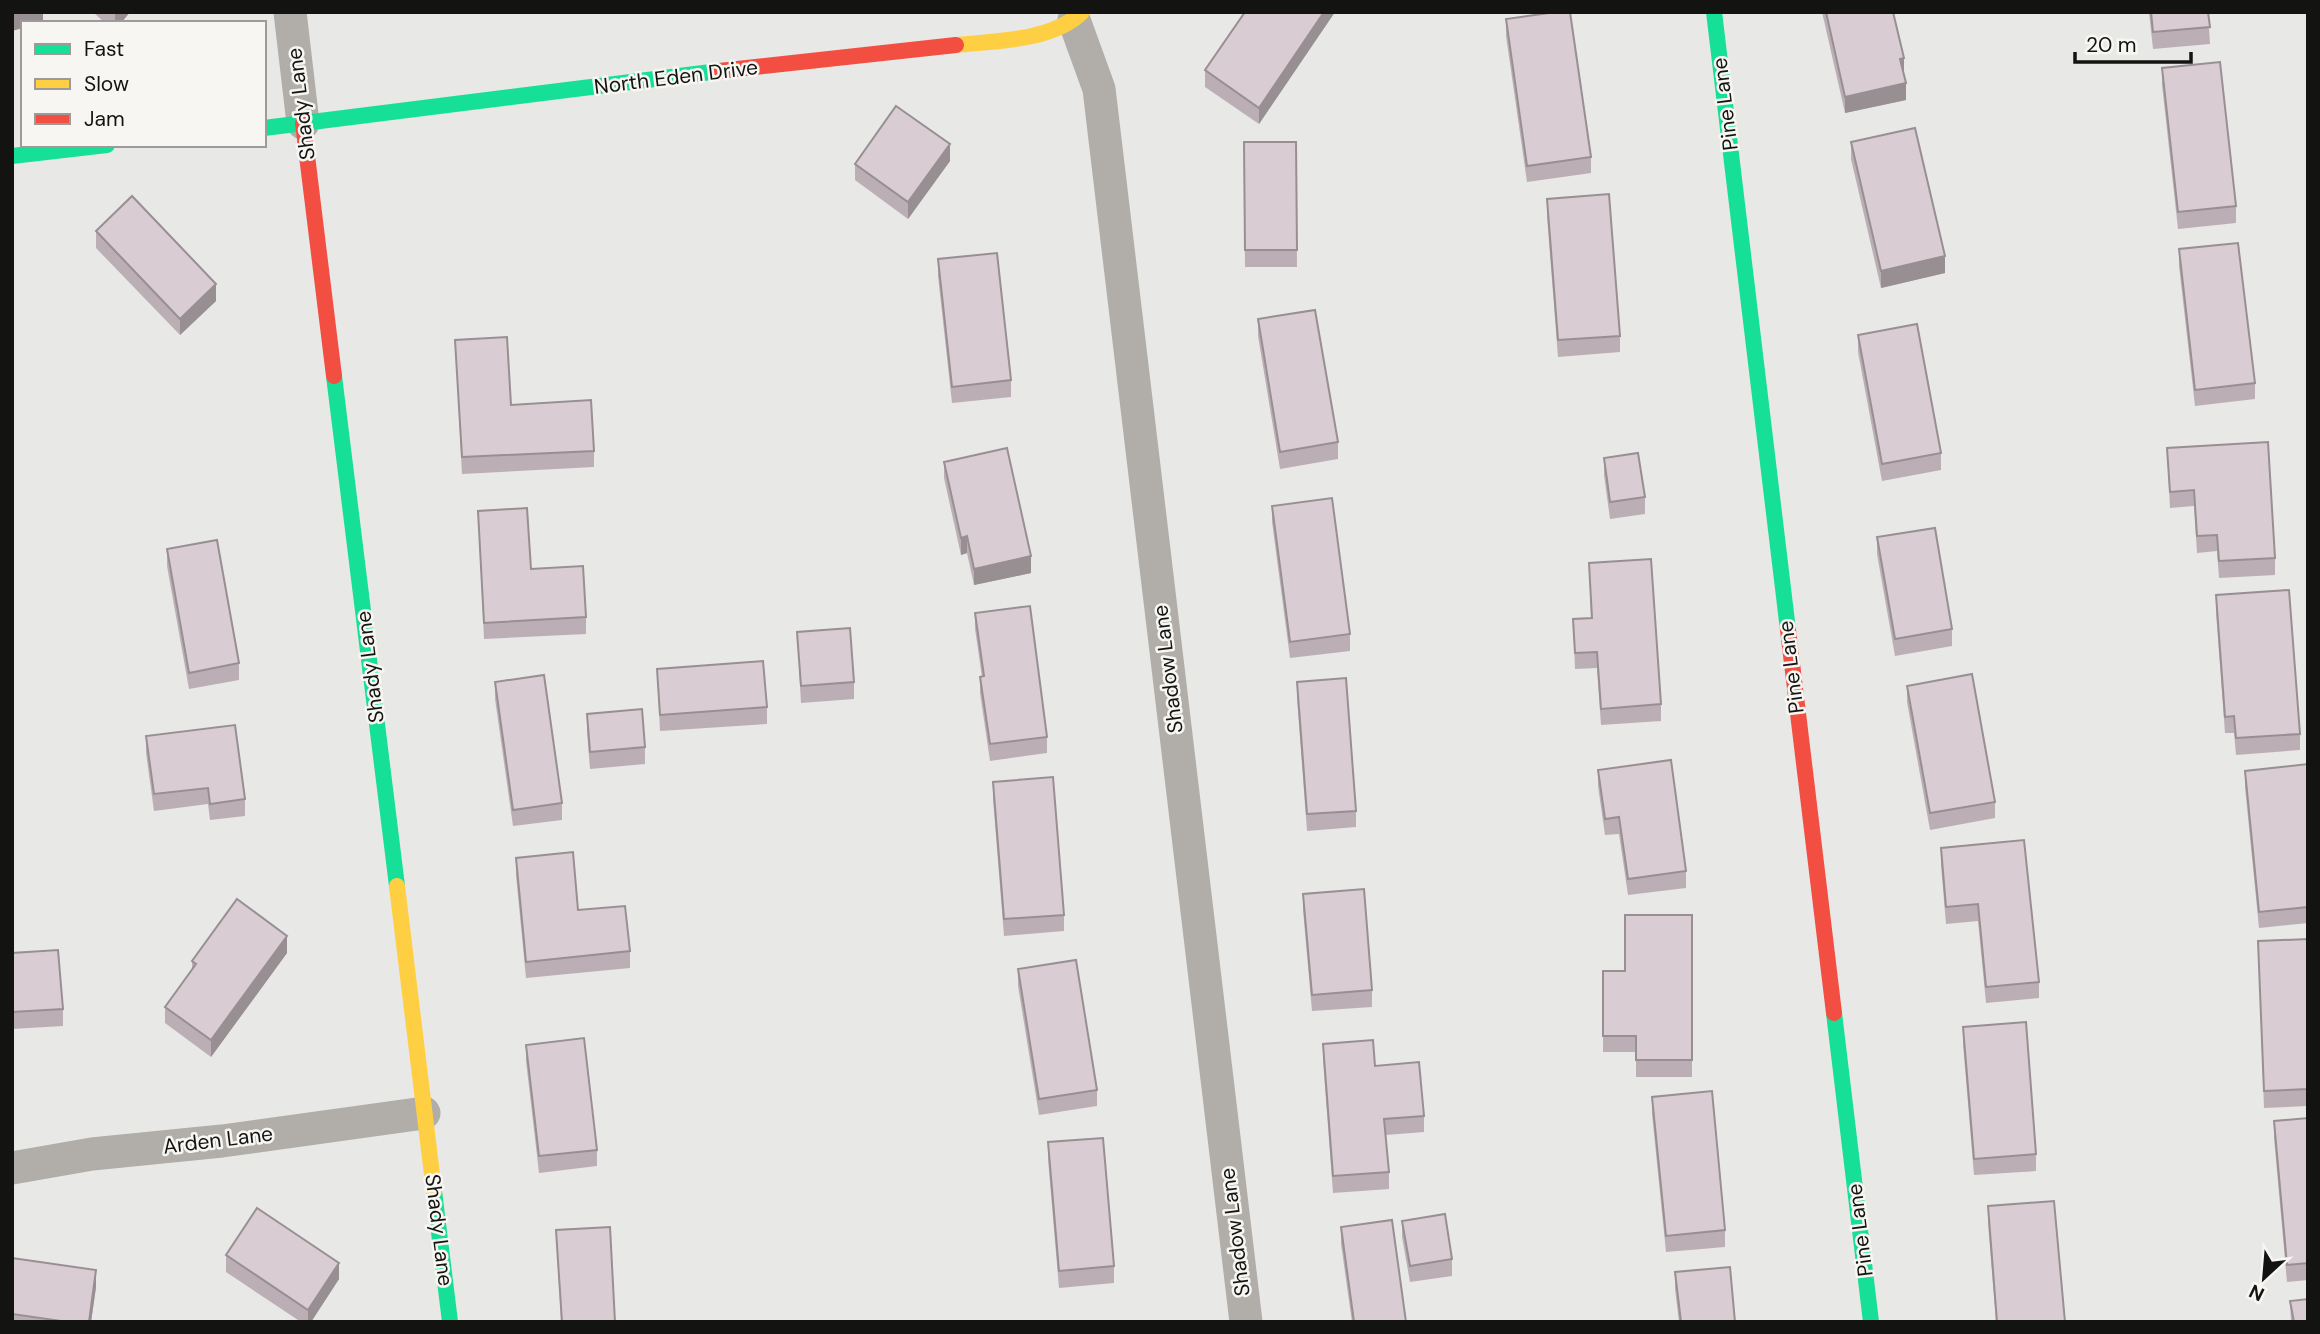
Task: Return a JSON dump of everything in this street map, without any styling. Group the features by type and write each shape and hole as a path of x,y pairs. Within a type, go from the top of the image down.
{"street":[{"name":"Shady Lane","path":"290,12 450,1322"},
{"name":"Pine Lane","path":"1714,12 1871,1322"},
{"name":"North Eden Drive","path":"266,128 840,57 1004,40 1051,31 1078,16"},
{"name":"Shadow Lane","path":"1078,16 1099,89 1246,1322"},
{"path":"12,156 90,147"},
{"name":"Arden Lane","path":"12,1168 92,1154 222,1141 424,1113"}],"building":[{"path":"1245,12 1324,12 1259,108 1205,70"},
{"path":"1570,12 1591,157 1527,166 1506,19"},
{"path":"1826,12 1893,12 1904,58 1900,59 1906,83 1845,97"},
{"path":"2151,12 2208,12 2210,27 2153,32"},
{"path":"2220,62 2236,206 2178,212 2162,68"},
{"path":"896,106 950,144 908,202 855,164"},
{"path":"1915,128 1945,256 1881,271 1851,142"},
{"path":"1244,142 1296,142 1297,250 1245,250"},
{"path":"1609,194 1620,336 1558,340 1547,199"},
{"path":"132,196 216,284 180,319 96,231"},
{"path":"2238,243 2255,383 2195,390 2179,249"},
{"path":"997,253 1011,380 952,387 938,259"},
{"path":"1315,310 1338,442 1280,452 1258,319"},
{"path":"1917,324 1941,453 1882,464 1858,335"},
{"path":"507,337 511,405 591,400 594,451 462,457 455,340"},
{"path":"2268,442 2275,558 2219,561 2217,535 2197,536 2194,490 2170,492 2167,448"},
{"path":"1007,448 1031,556 974,569 967,536 961,538 944,462"},
{"path":"1638,453 1645,497 1610,502 1604,458"},
{"path":"1332,498 1350,634 1290,642 1272,506"},
{"path":"527,508 531,569 583,566 586,617 484,623 478,511"},
{"path":"1935,528 1952,629 1895,639 1877,537"},
{"path":"217,540 239,663 189,673 167,549"},
{"path":"1651,559 1661,704 1601,709 1597,652 1575,653 1573,619 1592,618 1589,563"},
{"path":"2289,590 2300,734 2236,738 2234,716 2225,717 2216,595"},
{"path":"1030,606 1047,737 990,744 980,677 984,676 975,613"},
{"path":"850,628 854,682 801,686 797,632"},
{"path":"763,661 767,707 660,715 657,669"},
{"path":"1972,674 1995,802 1930,813 1907,686"},
{"path":"544,675 562,803 513,810 495,682"},
{"path":"1346,678 1356,811 1307,814 1297,682"},
{"path":"642,709 645,747 590,752 587,714"},
{"path":"235,725 245,799 210,804 208,788 154,794 146,736"},
{"path":"1671,760 1686,871 1628,879 1619,817 1605,819 1598,770"},
{"path":"2308,764 2308,907 2259,912 2245,771"},
{"path":"1053,777 1064,915 1004,919 993,782"},
{"path":"2024,840 2039,982 1986,987 1978,904 1946,907 1941,848"},
{"path":"573,852 578,910 625,906 630,951 526,962 516,858"},
{"path":"1364,889 1372,990 1312,995 1303,894"},
{"path":"237,899 287,936 211,1040 165,1007 196,964 192,961"},
{"path":"1625,915 1692,915 1692,1060 1636,1060 1636,1036 1603,1036 1603,971 1625,971"},
{"path":"2308,939 2308,1089 2264,1091 2258,941"},
{"path":"58,950 63,1009 12,1012 12,953"},
{"path":"1076,960 1097,1090 1039,1099 1018,969"},
{"path":"2026,1022 2036,1154 1974,1159 1963,1027"},
{"path":"584,1038 597,1150 539,1156 526,1045"},
{"path":"1373,1040 1375,1066 1419,1062 1424,1116 1384,1119 1389,1172 1333,1176 1323,1044"},
{"path":"1712,1091 1725,1230 1666,1236 1652,1097"},
{"path":"2308,1118 2308,1263 2287,1265 2274,1121"},
{"path":"1103,1138 1114,1266 1059,1271 1048,1142"},
{"path":"2054,1201 2065,1322 1997,1322 1988,1206"},
{"path":"257,1208 339,1263 308,1310 226,1255"},
{"path":"1445,1214 1452,1259 1410,1266 1402,1221"},
{"path":"1392,1220 1406,1322 1354,1322 1341,1227"},
{"path":"610,1227 615,1322 562,1322 556,1230"},
{"path":"12,1258 96,1270 89,1322 68,1322 12,1314"},
{"path":"1730,1267 1735,1322 1681,1322 1675,1272"},
{"path":"2308,1299 2308,1322 2294,1322 2290,1301"}],"traffic: fast":[{"path":"1714,12 1788,630"},
{"path":"266,128 719,71"},
{"path":"12,156 90,147"},
{"path":"334,376 397,886"},
{"path":"1834,1013 1871,1322"},
{"path":"434,1191 450,1322"}],"traffic: slow":[{"path":"956,45 1040,34 1070,22 1082,12"},
{"path":"397,886 434,1191"}],"traffic: jam":[{"path":"719,71 956,45"},
{"path":"303,123 334,376"},
{"path":"1788,630 1834,1013"}]}
